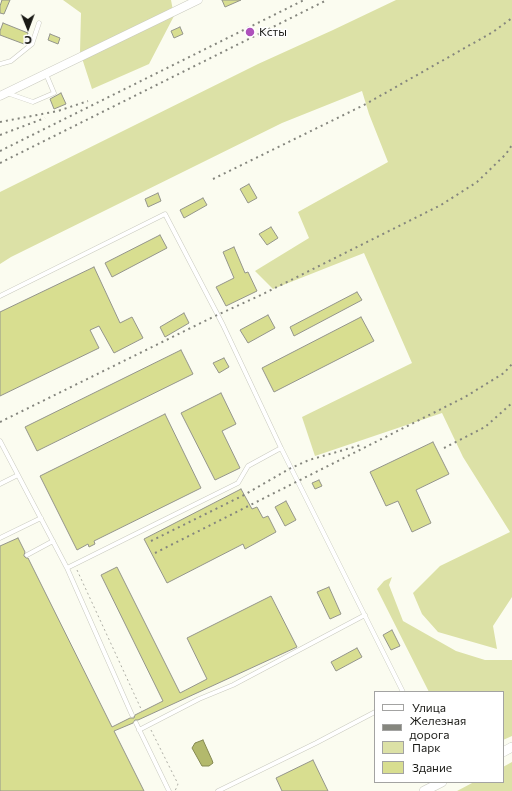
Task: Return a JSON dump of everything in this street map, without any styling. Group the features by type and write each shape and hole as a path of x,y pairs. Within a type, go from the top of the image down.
{"street":[{"path":"3,95 198,0"},
{"path":"424,791 440,783"}],"lane":[{"path":"0,64 11,61 32,44 39,22"},
{"path":"3,95 34,102 54,93 46,74"},
{"path":"0,296 165,214 223,326 281,448 402,691"},
{"path":"0,441 67,568 132,715"},
{"path":"67,568 238,483 248,466 281,448"},
{"path":"0,484 18,475"},
{"path":"0,538 41,518"},
{"path":"27,555 53,542"},
{"path":"139,730 199,699 233,685 365,616"},
{"path":"218,791 374,713"},
{"path":"136,723 169,791"}],"path":[{"path":"74,564 142,711"},
{"path":"149,725 178,784 175,791"}],"green space":[{"path":"63,0 171,0 174,16 149,64 92,89 80,52 81,13"},
{"path":"396,0 512,0 512,597 493,626 497,649 438,632 422,614 413,593 440,566 510,532 463,457 442,413 315,456 302,417 412,363 364,253 273,289 255,271 309,238 298,212 388,162 369,114 362,91 282,123 11,257 0,264 0,192 258,64"},
{"path":"392,577 389,585 403,621 456,651 485,660 512,660 512,736 504,740 504,691 428,691 377,589 384,581"},
{"path":"512,762 512,791 457,791 472,783 504,783 504,766"}],"shaded area":[{"path":"203,740 213,763 209,766 202,766 192,748 195,743"}],"building":[{"path":"2,0 10,0 4,14 0,13"},
{"path":"222,0 241,0 225,7"},
{"path":"3,23 28,33 24,44 0,35"},
{"path":"180,27 183,34 174,38 171,31"},
{"path":"50,34 60,38 58,44 48,40"},
{"path":"61,93 66,104 54,109 50,99"},
{"path":"249,184 257,198 248,203 240,189"},
{"path":"158,193 161,201 148,207 145,199"},
{"path":"203,198 207,205 184,218 180,210"},
{"path":"271,227 278,238 267,245 259,234"},
{"path":"160,235 167,248 112,277 105,263"},
{"path":"234,247 245,273 248,272 257,291 226,306 216,287 234,278 223,252"},
{"path":"94,267 120,323 132,317 143,338 114,353 99,326 90,330 99,348 0,396 0,312"},
{"path":"357,292 362,300 294,336 290,327"},
{"path":"184,313 189,323 165,337 160,327"},
{"path":"268,315 275,328 248,343 240,330"},
{"path":"361,317 374,341 274,392 262,368"},
{"path":"181,350 193,374 37,451 25,427"},
{"path":"224,358 229,367 219,373 213,363"},
{"path":"221,393 236,424 222,431 240,468 215,480 181,413"},
{"path":"165,414 201,488 94,541 95,544 89,547 88,544 77,550 40,476"},
{"path":"433,442 449,474 416,490 431,523 412,532 398,501 386,506 370,472"},
{"path":"319,480 322,486 315,489 312,483"},
{"path":"241,489 252,509 257,507 263,518 268,516 276,532 245,549 243,544 167,583 144,539"},
{"path":"286,501 296,520 285,526 275,507"},
{"path":"18,538 25,552 24,556 28,558 112,727 130,718 134,718 135,715 163,701 101,575 117,567 180,693 207,679 187,638 271,596 297,647 138,720 135,720 133,723 114,731 144,791 0,791 0,546"},
{"path":"329,587 341,614 330,619 317,592"},
{"path":"392,630 400,646 391,650 383,635"},
{"path":"357,648 362,657 336,671 331,662"},
{"path":"313,760 328,791 282,791 276,778"}],"railway":[{"path":"0,151 304,0"},
{"path":"0,163 327,0"},
{"path":"213,179 364,105 493,32 512,18"},
{"path":"0,122 58,111 88,101"},
{"path":"0,135 45,118"},
{"path":"0,422 215,316 261,295 441,205 477,182 506,154 512,145"},
{"path":"155,553 465,397 504,373 512,364"},
{"path":"444,448 485,427 512,403"},
{"path":"151,541 244,495 291,468 309,460 361,445"}],"place":[{"name":"Ксты","path":"250,32"}]}
